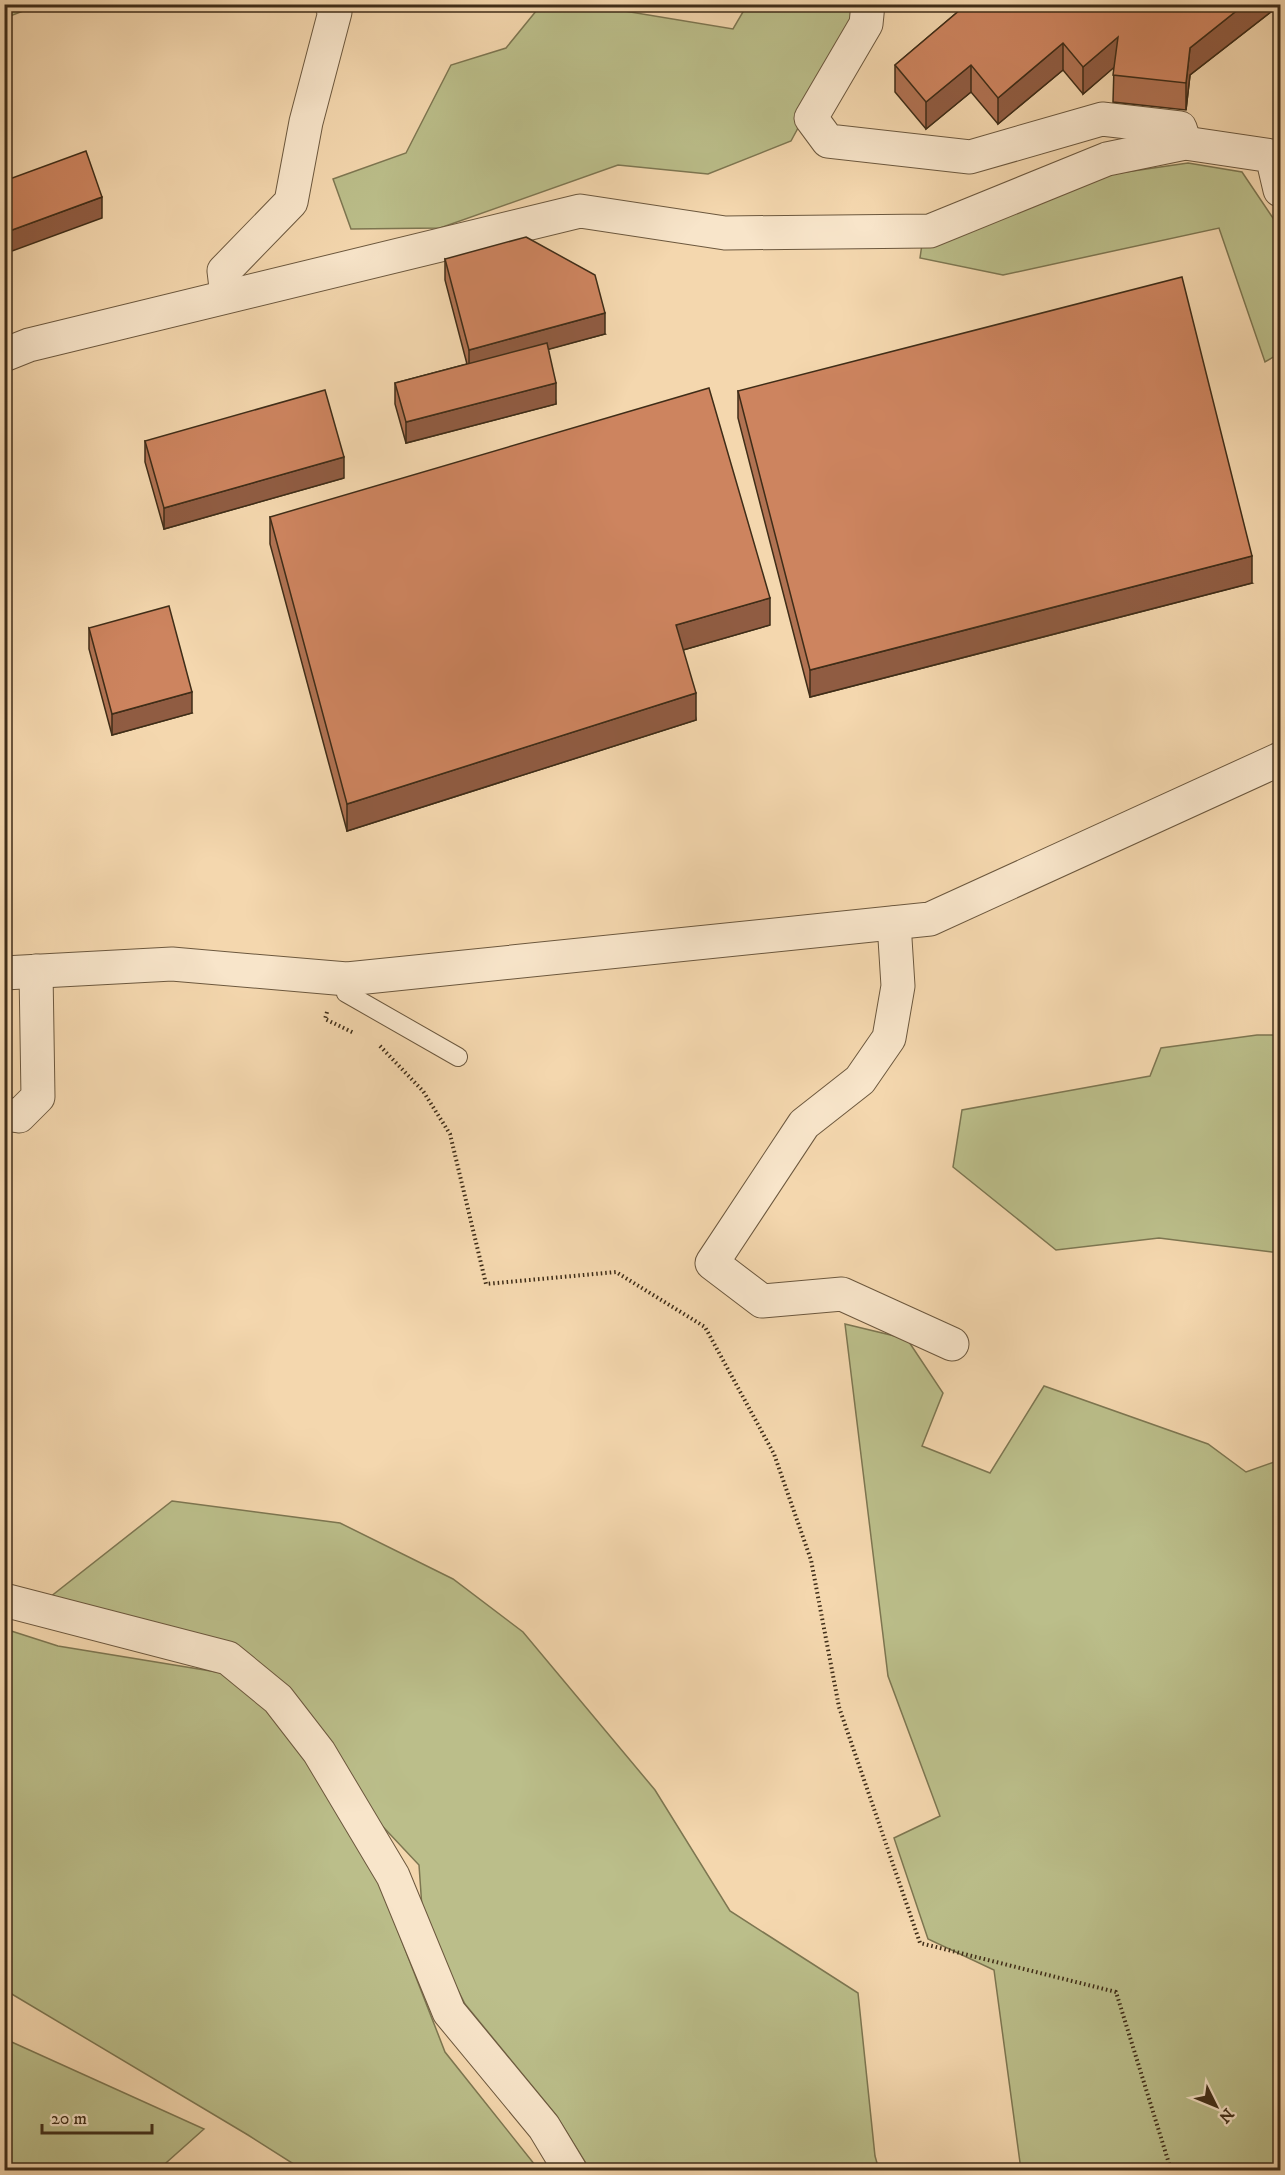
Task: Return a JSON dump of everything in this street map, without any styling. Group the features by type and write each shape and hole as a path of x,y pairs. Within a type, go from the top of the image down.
{"street":[{"path":"227,296 224,271 291,202 306,122 335,12 331,4"},
{"path":"868,4 866,24 811,118 828,141 970,157 1102,119 1180,128 1185,143"},
{"path":"4,355 29,345 580,211 725,233 930,231 1107,159 1185,143 1272,156 1281,190"},
{"path":"4,973 172,964 346,986 930,919 1281,759"},
{"path":"894,923 898,986 889,1038 860,1080 804,1124 712,1263 762,1301 842,1294 952,1344"},
{"path":"4,1114 19,1116 38,1097 36,971"},
{"path":"4,1600 228,1659 278,1699 319,1752 393,1876 449,2012 544,2127 570,2170"}],"lane":[{"path":"346,986 458,1057"}],"path":[{"path":"346,986 329,1005 325,1019 357,1034"},
{"path":"378,1044 423,1091 450,1134 486,1284 616,1272 705,1327 778,1464 811,1560 839,1707 920,1943 1116,1992 1171,2170"}],"green space":[{"path":"5,4 39,4 39,5 5,18"},
{"path":"541,5 588,5 733,29 747,5 855,5 853,26 791,141 708,174 618,165 440,228 351,229 333,179 406,153 451,65 506,48"},
{"path":"1188,163 1242,172 1275,221 1280,248 1280,353 1265,362 1219,228 1003,275 920,258 922,244 1105,175"},
{"path":"1257,1035 1280,1035 1280,1253 1159,1238 1056,1250 953,1167 962,1110 1150,1076 1161,1048"},
{"path":"845,1324 907,1339 943,1393 922,1446 990,1473 1044,1386 1208,1444 1246,1472 1280,1460 1280,2170 1021,2170 994,1970 928,1939 894,1838 940,1816 888,1676"},
{"path":"172,1501 340,1523 453,1579 523,1632 655,1790 730,1911 858,1993 875,2156 879,2170 590,2170 556,2115 465,2004 423,1922 419,1865 371,1814 288,1689 45,1601"},
{"path":"5,1629 58,1646 223,1673 271,1703 380,1885 445,2052 539,2170 303,2170 5,1990"},
{"path":"5,2039 204,2129 158,2170 5,2170"}],"building":[{"path":"967,4 1245,4 1190,48 1186,83 1113,75 1118,37 1083,67 1063,43 998,98 971,65 926,102 895,65"},
{"path":"86,151 102,197 4,233 4,181"},
{"path":"526,237 595,275 605,313 469,350 445,259"},
{"path":"1182,277 1252,556 810,670 738,391"},
{"path":"547,343 556,383 406,422 395,383"},
{"path":"709,388 770,598 676,625 696,693 347,804 270,517"},
{"path":"325,390 344,457 164,508 145,441"},
{"path":"169,606 192,692 112,714 89,628"}]}
